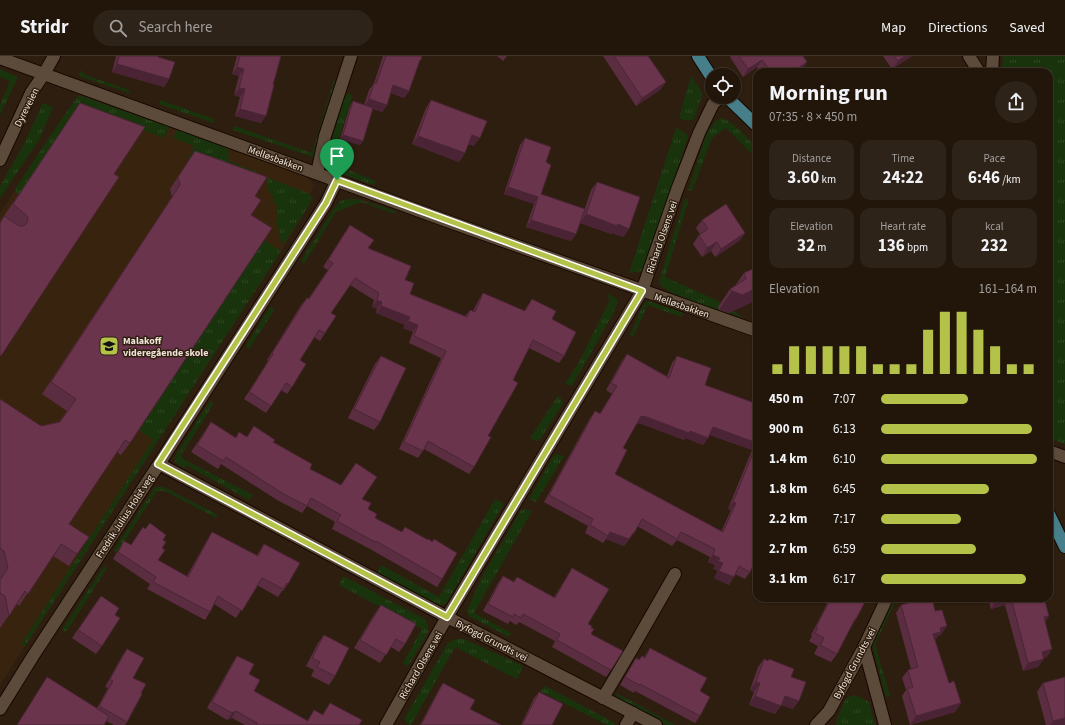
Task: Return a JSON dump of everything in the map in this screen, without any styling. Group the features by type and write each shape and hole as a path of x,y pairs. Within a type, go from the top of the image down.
{"main road":[{"path":"698,56 706,68"},
{"path":"734,104 753,122"},
{"path":"1053,522 1065,547"}],"street":[{"name":"Dyreveien","path":"0,160 31,94 54,56"},
{"path":"317,173 325,136 351,56"},
{"path":"969,56 977,68"},
{"path":"992,68 993,56"},
{"name":"Melløsbakken","path":"0,58 642,291 753,330"},
{"name":"Richard Olsens vei","path":"386,725 447,617 642,291 677,190 699,133 713,104"},
{"name":"Fredrik Julius Holst veg","path":"0,709 32,656 326,203 337,180"},
{"path":"1053,452 1065,457"},
{"name":"Byfogd Grundts vei","path":"158,464 447,617 656,725"},
{"path":"603,698 675,574"},
{"name":"Byfogd Grundts vei","path":"816,725 829,711 864,647 886,602"},
{"path":"864,647 885,725"},
{"path":"828,725 829,711"},
{"path":"626,725 633,713"}],"shaded area":[{"name":"Malakoff videregående skole","path":"79,95 307,177 314,186 310,194 313,199 281,251 0,685 0,213"}],"green space":[{"path":"1003,56 1065,56 1065,444 1053,440 1053,68 1002,68"},
{"path":"0,69 18,77 0,115 0,105 10,81 0,77"},
{"path":"81,70 85,75 129,90 129,93 79,76"},
{"path":"691,76 702,92 702,96 694,119 687,121 679,118"},
{"path":"334,80 336,81 313,157 233,130 234,126 312,153"},
{"path":"347,93 353,95 331,163 376,181 374,185 333,171 326,166 326,160"},
{"path":"79,95 169,127 164,138 127,124 18,196 15,189"},
{"path":"160,100 214,119 213,123 159,104"},
{"path":"43,103 53,107 39,140 0,198 0,186 23,146"},
{"path":"722,118 745,135 753,144 753,155 726,128 712,138 692,191 688,190 707,132 717,120"},
{"path":"676,128 688,136 687,140 645,266 642,271 629,273"},
{"path":"177,130 228,148 229,161 255,171 259,189 187,163 194,146 173,138"},
{"path":"266,177 310,194 313,199 284,244 281,241 276,221 278,218 276,209 278,208 278,205 275,205 272,194 269,193"},
{"path":"357,199 396,211 395,214 362,202 336,212 304,264 301,261 335,207 340,201"},
{"path":"685,199 689,199 665,277 716,300 744,318 672,293 661,286 659,282"},
{"path":"263,240 281,251 25,646 21,644 153,440 138,429"},
{"path":"608,293 618,300 614,312 572,386 565,384 579,362 609,302"},
{"path":"649,301 683,313 681,317 648,305 633,337 630,335 644,303"},
{"path":"270,307 275,309 249,349 246,346"},
{"path":"558,396 561,398 563,403 540,440 537,441 530,438"},
{"path":"210,401 214,403 181,455 183,459 253,495 249,500 186,465 184,469 176,463 174,458"},
{"path":"558,454 564,456 536,502 529,499 554,455"},
{"path":"155,487 164,487 218,515 216,518 165,491 157,491 117,552 114,550"},
{"path":"495,499 502,502 503,505 449,600 444,605 438,606 377,573 381,565 439,597"},
{"path":"525,509 532,511 474,613 511,633 509,637 471,617 468,615 467,610 483,575 521,510"},
{"path":"104,566 107,568 66,632 62,630"},
{"path":"343,576 425,619 428,626 428,633 408,666 403,663 422,629 339,585"},
{"path":"893,602 895,602 875,644 890,696 886,697 872,644"},
{"path":"455,639 464,639 523,666 517,679 455,647 411,725 409,725 404,719 448,643"},
{"path":"545,686 615,723 614,725 607,725 540,691"},
{"path":"616,693 675,725 667,725 617,697"},
{"path":"854,695 869,702 875,725 836,725 846,698"}],"building":[{"path":"119,56 158,56 175,62 169,79 117,64"},
{"path":"240,56 281,56 266,116 240,109 245,89 239,88 244,69 237,67"},
{"path":"386,56 422,56 409,91 393,85 387,105 369,99 374,83 376,84"},
{"path":"614,56 648,56 666,82 642,98"},
{"path":"739,56 803,56 807,62 798,68 768,68 762,60 748,69"},
{"path":"894,56 905,56 898,61"},
{"path":"431,100 487,121 480,138 472,135 465,153 418,136"},
{"path":"353,101 373,108 363,141 343,135"},
{"path":"80,103 145,127 114,174 119,177 1,356 0,223 4,216 19,226 24,226 27,223 27,216 13,204"},
{"path":"525,138 551,147 546,162 551,165 541,194 585,209 576,234 531,220 538,197 508,187"},
{"path":"195,151 267,177 255,196 261,200 251,215 272,228 130,443 125,440 69,524 89,537 77,554 61,544 28,594 25,591 9,616 5,596 0,593 0,580 8,568 4,551 0,548 0,399 41,426 60,422 76,399 51,382 180,185 178,177"},
{"path":"597,182 640,197 629,229 586,214"},
{"path":"726,204 745,233 721,249 717,242 707,248 699,235 708,229 702,220"},
{"path":"350,225 374,240 368,248 411,266 405,280 414,283 410,294 467,317 470,310 475,312 483,293 525,311 532,299 556,311 552,319 576,332 564,356 533,340 513,380 518,383 488,436 491,437 474,467 428,441 423,451 404,442 446,351 414,336 418,325 408,321 410,317 381,306 382,302 377,300 379,293 355,278 331,313 336,316 325,333 319,330 300,360 306,364 292,387 286,383 271,406 249,392 307,298 309,299 333,263 328,260"},
{"path":"753,269 753,290 742,295 730,289 746,279 744,273"},
{"path":"627,354 669,378 677,356 711,368 705,385 753,403 753,442 713,427 708,438 641,416 623,448 627,450 615,474 723,532 736,503 733,502 753,453 753,566 750,572 739,566 734,577 719,571 723,563 718,561 720,558 713,555 715,549 681,532 677,539 642,519 629,539 610,532 608,536 590,525 593,519 549,495 595,411 600,414 617,386 611,383"},
{"path":"381,356 406,368 380,422 354,409"},
{"path":"211,422 236,438 239,432 247,437 254,426 275,440 273,442 312,464 310,469 341,485 356,463 377,477 362,499 371,503 368,509 377,514 375,518 402,532 405,527 432,542 434,539 457,553 442,579 376,541 375,542 337,521 341,515 311,498 307,506 282,493 226,457 223,461 197,445"},
{"path":"150,523 166,535 163,540 166,542 162,548 165,550 158,560 188,577 212,532 258,556 264,544 300,563 288,584 287,583 283,589 262,578 242,611 218,596 210,612 153,582 156,577 118,552 124,541 131,545 143,527 145,529"},
{"path":"572,568 609,589 588,624 594,629 591,634 623,651 611,670 557,640 560,634 523,614 521,618 514,614 513,617 488,604 503,576 514,582 517,577 555,598"},
{"path":"101,596 119,608 115,615 120,618 102,646 78,630"},
{"path":"829,602 865,602 837,654 820,645 824,638 815,633 818,628 816,627"},
{"path":"912,602 933,602 935,611 942,610 947,626 940,628 941,632 933,634 949,683 954,681 961,703 916,716 907,688 913,688 908,670 918,667 901,605"},
{"path":"1012,602 1045,602 1049,616 1044,617 1052,649 1042,652 1044,659 1028,663"},
{"path":"381,605 416,624 405,644 396,639 386,655 360,640"},
{"path":"324,635 349,648 335,676 317,667 320,662 312,658"},
{"path":"650,648 707,678 700,691 710,697 700,716 625,677 636,658 639,660 642,656 645,658"},
{"path":"127,649 144,658 133,678 146,684 127,722 99,706 113,681 110,679"},
{"path":"237,656 254,664 249,674 260,680 254,691 308,721 314,710 323,715 330,703 362,720 359,725 256,725 257,723 236,711 232,713 212,702"},
{"path":"764,659 768,661 769,659 794,669 791,677 806,682 799,701 785,696 781,706 755,696 760,683 756,682"},
{"path":"47,677 109,716 104,725 17,725"},
{"path":"1065,677 1065,718 1053,721 1043,683"},
{"path":"443,683 475,700 470,709 501,725 421,725"},
{"path":"539,692 563,704 552,725 522,725"}],"place":[{"name":"Malakoff videregående skole","path":"109,346"}],"route":[{"path":"337,180 642,291 447,617 158,464 326,203 337,180"}]}
